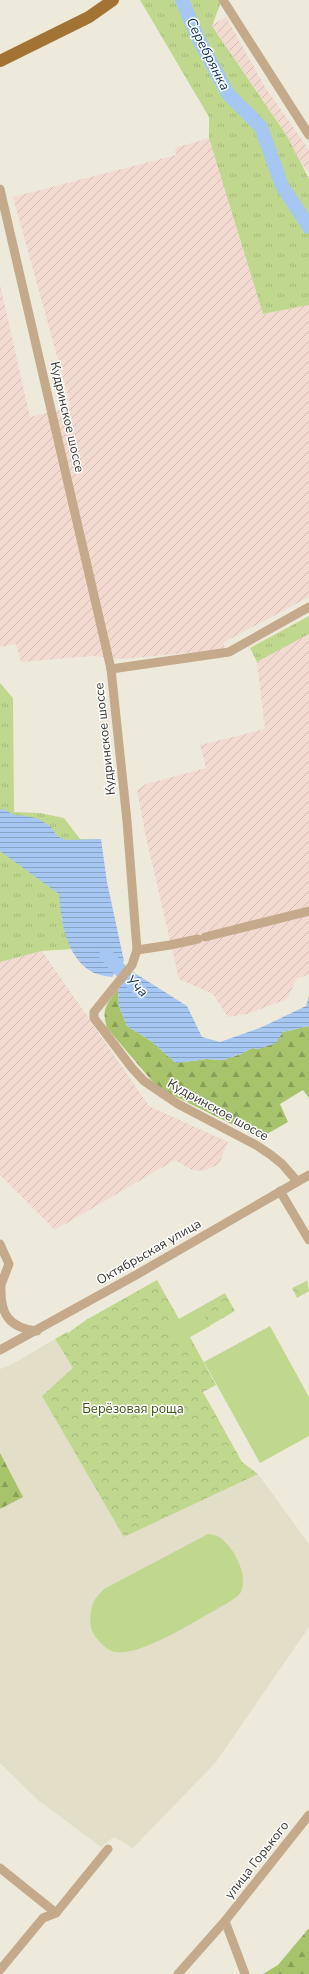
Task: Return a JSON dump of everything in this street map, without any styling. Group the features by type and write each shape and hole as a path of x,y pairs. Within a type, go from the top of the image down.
{"main road":[{"path":"0,61 89,17 113,0"}],"street":[{"path":"223,0 309,135"},
{"name":"Кудринское шоссе","path":"0,189 111,669 127,821 137,950 132,965 94,1012 94,1018 132,1068 144,1081 178,1104 256,1145 282,1164 297,1181"},
{"path":"111,669 228,652 309,607"},
{"path":"137,950 202,938 309,912"},
{"name":"Октябрьская улица","path":"0,1350 37,1331 309,1175"},
{"path":"280,1191 309,1240"},
{"path":"0,1244 9,1264 1,1287 1,1302 5,1314 13,1323 24,1330 37,1331"},
{"name":"улица Горького","path":"178,1974 225,1921 309,1815"},
{"path":"0,1970 43,1918 56,1913 108,1850"},
{"path":"0,1868 56,1913"},
{"path":"225,1921 245,1974"}],"shaded area":[{"path":"226,17 265,87 309,150 309,172 300,162 287,136 212,25"},
{"path":"209,138 263,314 309,305 309,597 223,643 225,647 218,650 123,659 93,656 21,662 16,644 0,647 0,284 30,417 71,407 13,197 176,155 175,148"},
{"path":"309,634 309,975 297,978 287,999 247,1014 228,1017 213,994 179,979 145,833 137,790 146,784 206,768 200,745 265,729 257,662"},
{"path":"42,951 149,1106 228,1142 219,1164 204,1171 192,1170 175,1160 55,1230 0,1175 0,962"},
{"path":"55,1339 73,1368 124,1537 258,1474 309,1544 309,1627 216,1762 133,1848 114,1837 101,1847 38,1800 0,1763 0,1369 11,1365"}],"green space":[{"path":"140,0 219,0 221,2 212,26 287,136 309,179 309,305 263,314 209,138 209,117"},
{"path":"309,616 309,634 257,662 250,648"},
{"path":"0,683 13,698 14,812 40,813 64,818 80,839 101,839 61,917 71,949 42,951 0,962"},
{"path":"118,989 119,1006 127,1026 151,1041 176,1063 207,1059 223,1060 241,1054 252,1048 259,1049 283,1032 309,1026 309,1098 303,1090 280,1104 288,1122 260,1138 158,1088 107,1028 105,1021 106,1007"},
{"name":"Берёзовая роща","path":"157,1280 179,1319 225,1293 235,1311 190,1337 216,1385 203,1392 242,1462 258,1474 124,1537 42,1396 73,1368 55,1339 67,1332 68,1333 86,1320"},
{"path":"307,1281 309,1291 297,1298 292,1288"},
{"path":"200,1308 210,1326 177,1344 167,1326"},
{"path":"270,1326 309,1397 309,1436 260,1463 204,1362"},
{"path":"0,1453 23,1497 0,1509"},
{"path":"208,1534 222,1539 233,1551 242,1572 243,1586 240,1594 226,1604 187,1626 141,1648 127,1652 116,1652 109,1650 97,1639 91,1626 91,1610 93,1603 104,1589"},
{"path":"309,1928 309,1974 263,1974 278,1965"}],"water":[{"path":"0,809 14,815 39,819 51,827 57,836 66,840 101,839 107,882 124,961 112,977 94,973 77,959 67,938 61,916 59,894 0,851"},
{"path":"133,972 187,1006 202,1037 220,1042 262,1027 306,1006 309,996 309,1026 283,1032 276,1043 259,1049 252,1048 241,1054 223,1060 207,1059 176,1063 151,1041 127,1026 119,1006 118,989"}],"waterway":[{"name":"Серебрянка","path":"182,0 198,38 228,94 261,127 282,186 309,227"},
{"name":"Уча","path":"106,955 141,992"}]}
